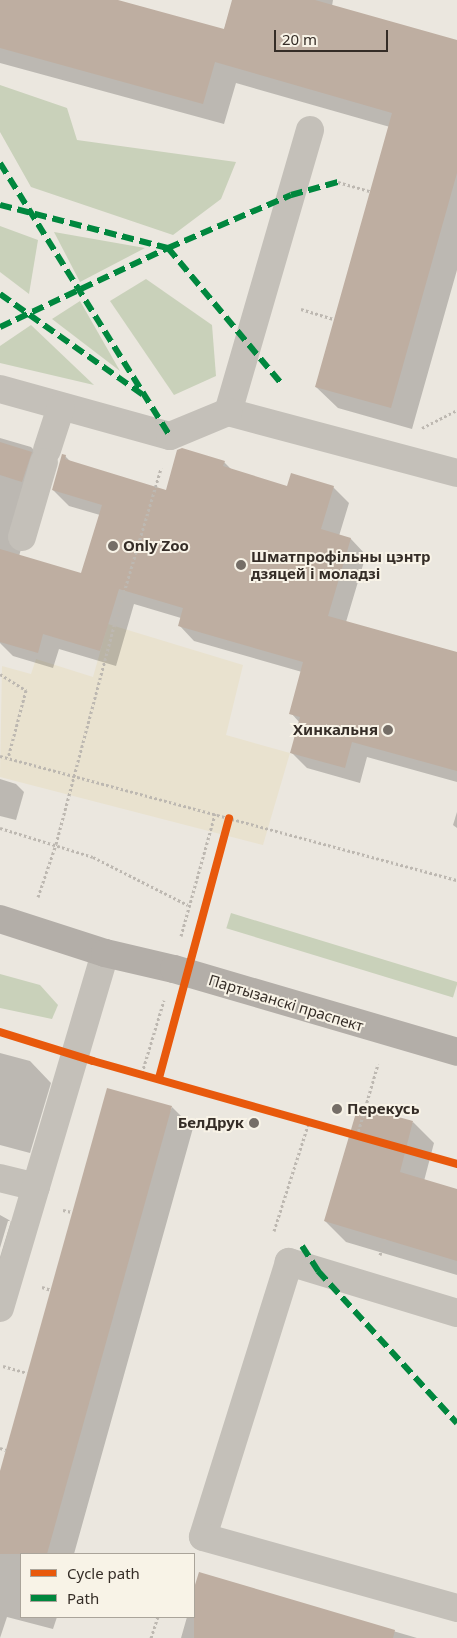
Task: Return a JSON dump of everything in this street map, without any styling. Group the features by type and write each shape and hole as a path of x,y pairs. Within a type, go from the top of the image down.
{"main road":[{"name":"Партызанскі праспект","path":"0,919 104,953 174,969 457,1052"}],"lane":[{"path":"228,412 310,130"},
{"path":"0,389 170,436 228,412 457,472"},
{"path":"22,537 61,407"},
{"path":"0,1308 104,953"},
{"path":"0,1178 36,1187"},
{"path":"457,1314 289,1262 203,1537 457,1608"}],"path":[{"path":"338,182 370,190"},
{"path":"301,309 334,319"},
{"path":"27,928 56,844 72,777 170,436"},
{"path":"0,674 26,690 8,758"},
{"path":"0,756 457,880"},
{"path":"227,826 229,818"},
{"path":"0,828 93,857 188,905"},
{"path":"0,1032 74,1055 457,1164"},
{"path":"357,1136 387,1032"},
{"path":"159,1078 162,1068"},
{"path":"3,1366 27,1374"},
{"path":"0,1448 6,1450"},
{"path":"151,1638 158,1618"}],"green space":[{"path":"0,85 67,108 77,140 236,162 221,199 173,235 31,187 0,132"},
{"path":"0,226 38,240 29,294 0,272"},
{"path":"54,232 145,248 80,282"},
{"path":"146,279 212,325 216,376 174,395 110,301"},
{"path":"80,301 120,371 52,319"},
{"path":"31,325 94,385 0,363 0,346"},
{"path":"231,913 457,982 453,998 226,928"},
{"path":"0,974 40,985 58,1005 52,1019 0,1008"}],"shaded area":[{"path":"108,624 243,665 226,735 290,753 263,845 0,777 2,666 31,674 36,659 93,677"}],"building":[{"path":"0,0 118,0 224,29 232,0 315,0 457,40 457,173 391,408 315,387 392,113 215,62 203,104 0,48"},
{"path":"0,442 32,452 22,482 0,475"},
{"path":"182,448 225,461 223,466 287,486 291,473 334,486 321,529 351,538 328,616 457,652 457,771 352,742 345,768 290,753 300,717 289,714 303,662 178,626 183,608 119,589 100,651 43,634 38,653 0,642 0,549 81,573 102,505 52,490 62,454 66,455 65,459 166,490 177,450"},
{"path":"107,1088 172,1106 47,1553 0,1554 0,1471"},
{"path":"358,1106 413,1121 400,1172 457,1189 457,1261 324,1221"},
{"path":"199,1572 395,1630 393,1638 194,1638 195,1585"}],"marked path":[{"path":"0,163 170,436"},
{"path":"0,205 168,248 291,195 338,182"},
{"path":"0,327 168,248 280,382"},
{"path":"0,294 143,395"},
{"path":"302,1246 318,1271 457,1423"}],"cycle path":[{"path":"159,1078 229,818"},
{"path":"0,1032 93,1061 457,1164"}],"place":[{"name":"Only Zoo","path":"113,546"},
{"name":"Шматпрофільны цэнтр дзяцей і моладзі","path":"241,565"},
{"name":"Хинкальня","path":"388,730"},
{"name":"Перекусь","path":"337,1109"},
{"name":"БелДрук","path":"254,1123"}]}
